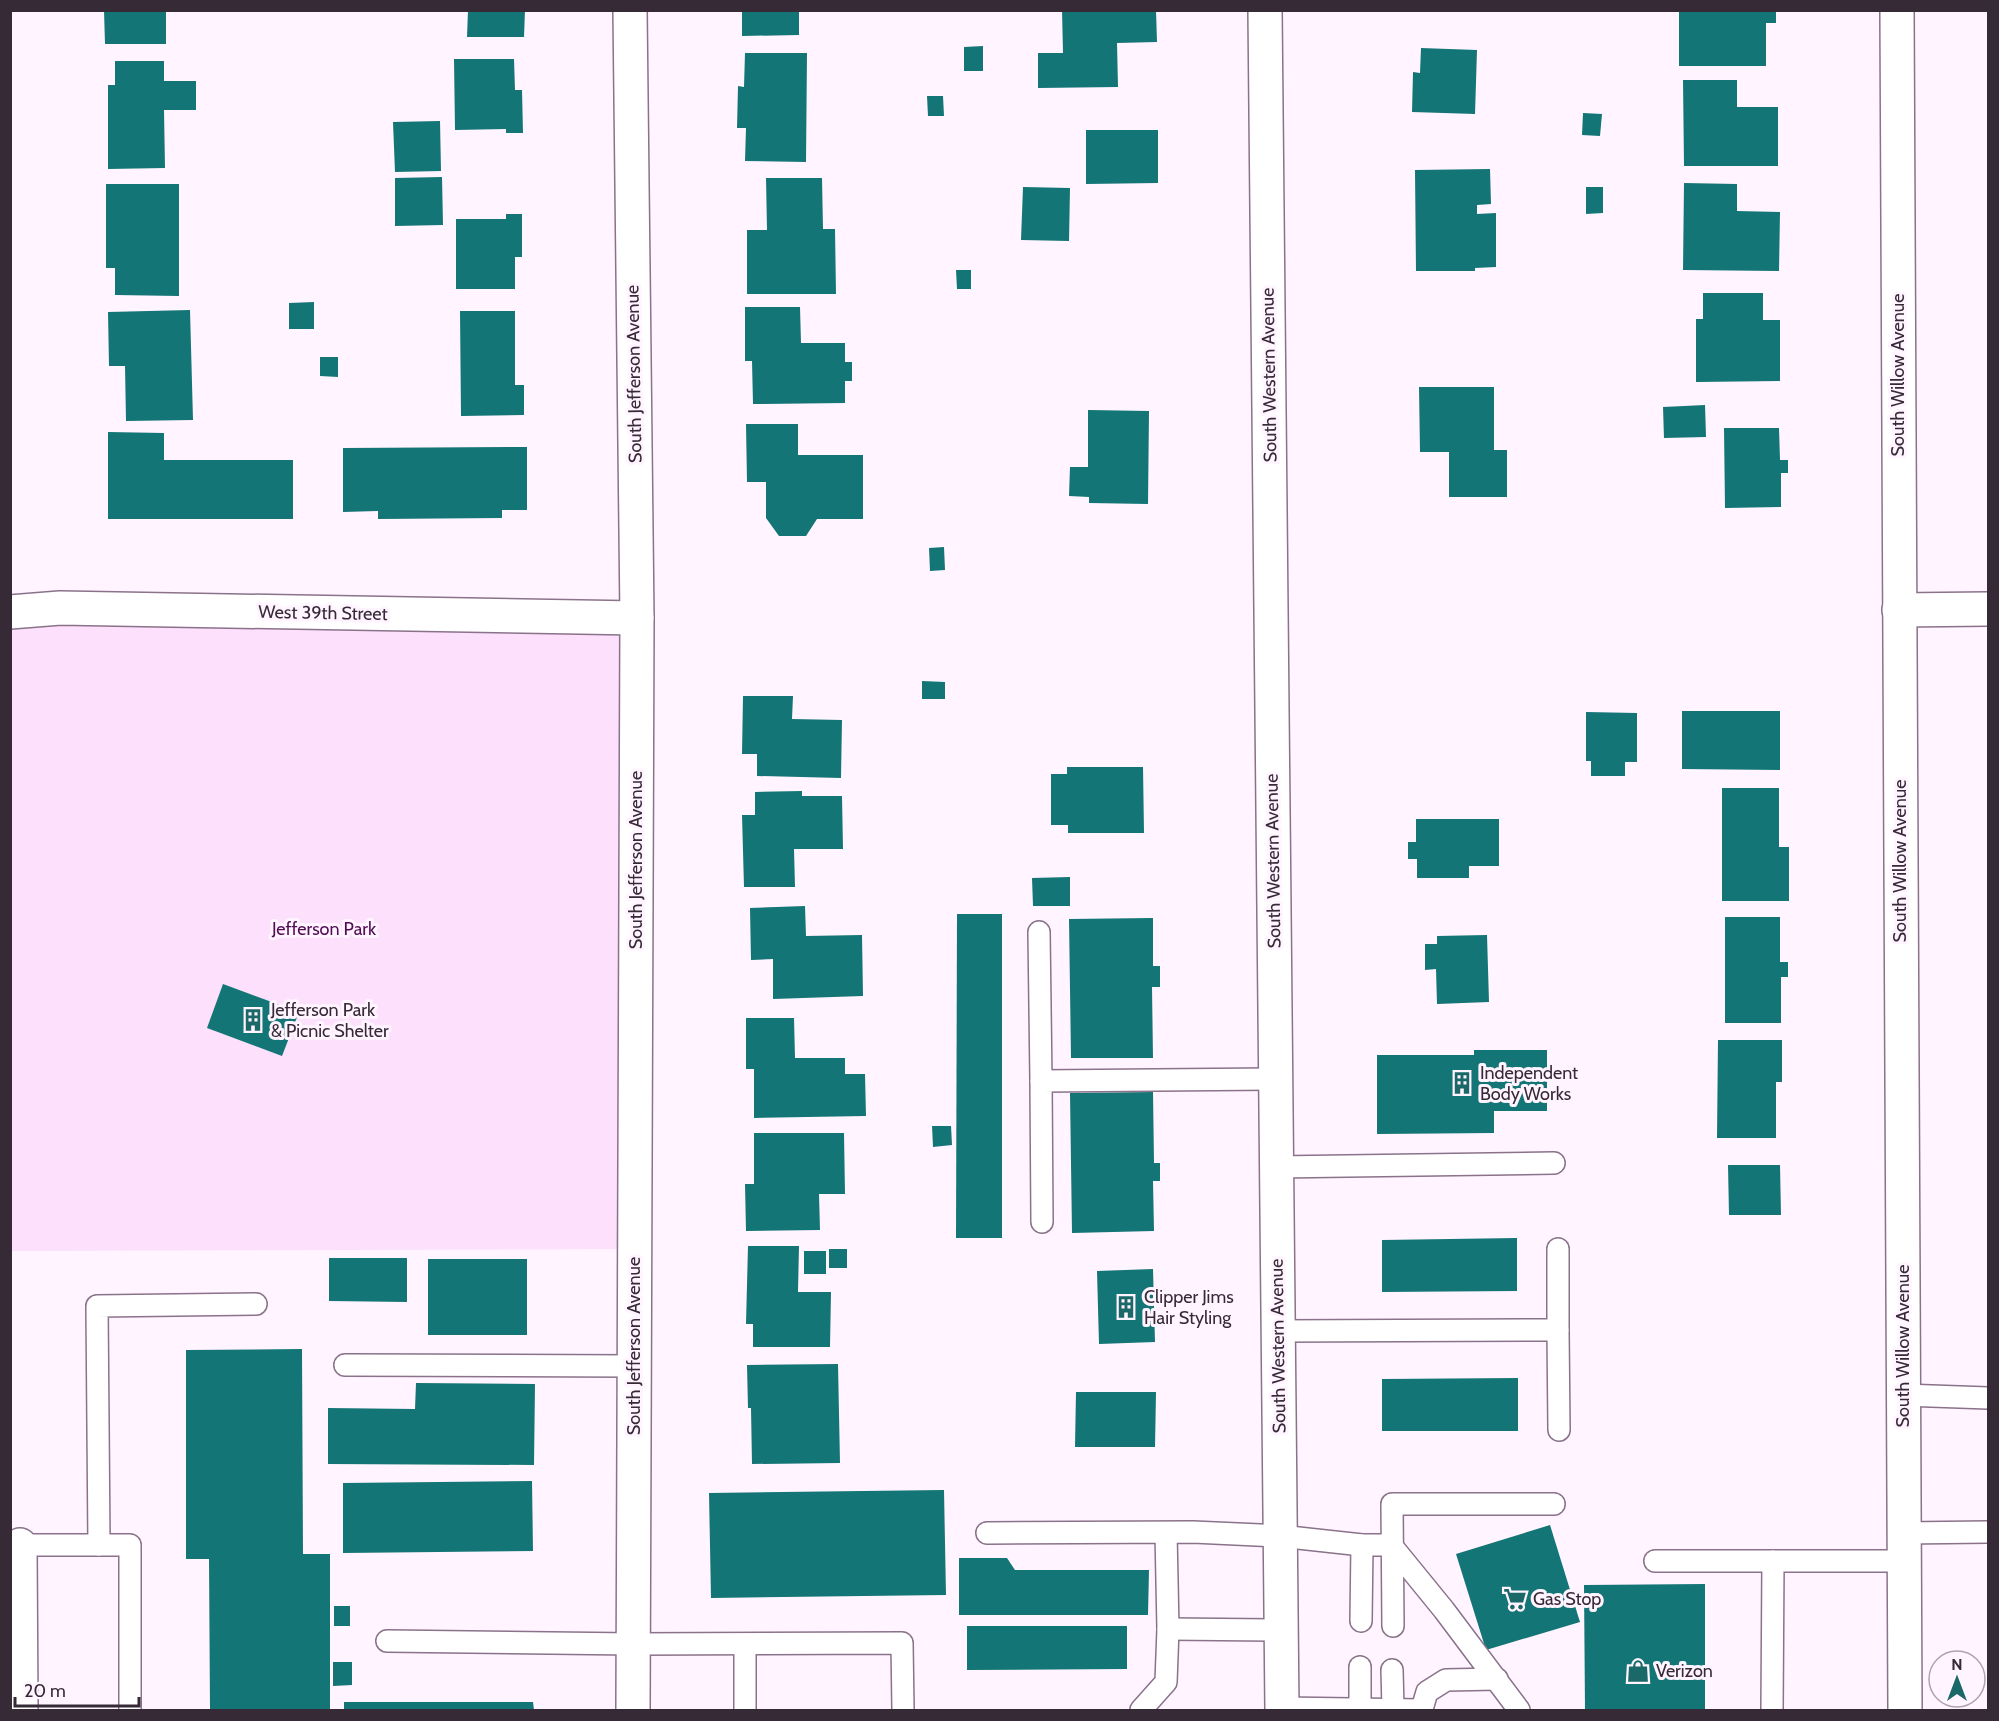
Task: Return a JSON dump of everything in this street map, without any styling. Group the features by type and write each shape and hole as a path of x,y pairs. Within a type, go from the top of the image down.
{"street":[{"name":"South Jefferson Avenue","path":"630,10 637,618 633,1710"},
{"name":"South Western Avenue","path":"1265,10 1282,1709"},
{"name":"South Willow Avenue","path":"1897,10 1905,1710"},
{"name":"West 39th Street","path":"10,612 60,608 637,618"},
{"path":"1899,610 1989,609"},
{"path":"20,1545 21,1710"}],"lane":[{"path":"1039,932 1042,1222"},
{"path":"1041,1081 1275,1079"},
{"path":"1276,1167 1554,1162"},
{"path":"1558,1249 1559,1430"},
{"path":"99,1545 97,1306 256,1304"},
{"path":"1278,1331 1558,1330"},
{"path":"345,1365 634,1366"},
{"path":"1903,1395 1989,1398"},
{"path":"1393,1626 1392,1504 1554,1504"},
{"path":"987,1533 1193,1532 1280,1536 1362,1545 1391,1545"},
{"path":"1141,1710 1166,1682 1168,1629 1166,1533"},
{"path":"1655,1560 1773,1560 1904,1547 1989,1533"},
{"path":"20,1545 130,1545 130,1710"},
{"path":"1361,1621 1362,1545"},
{"path":"1391,1545 1444,1610 1519,1710"},
{"path":"1772,1710 1773,1560"},
{"path":"1168,1629 1282,1630"},
{"path":"387,1641 634,1644 902,1643 903,1710"},
{"path":"745,1644 745,1710"},
{"path":"1360,1667 1360,1709"},
{"path":"1392,1670 1393,1709"},
{"path":"1282,1709 1422,1710 1427,1692 1446,1680 1497,1679"}],"green space":[{"name":"Jefferson Park","path":"11,612 637,618 635,1249 11,1251"}],"building":[{"path":"104,10 166,10 166,44 105,44"},
{"path":"468,10 525,10 524,37 467,37"},
{"path":"742,10 799,10 799,35 742,36"},
{"path":"1062,10 1156,10 1157,42 1117,43 1118,87 1038,88 1038,53 1063,53"},
{"path":"1679,10 1776,10 1776,23 1766,23 1766,66 1679,66"},
{"path":"983,46 983,71 964,71 964,47"},
{"path":"1421,48 1477,50 1475,114 1412,112 1413,72 1420,73"},
{"path":"745,53 807,53 806,162 745,161 746,128 737,128 738,86 744,87"},
{"path":"454,59 514,59 515,90 522,90 523,133 506,133 506,129 455,130"},
{"path":"115,61 164,61 164,81 196,81 196,110 164,110 165,168 108,169 108,85 115,85"},
{"path":"1683,80 1737,80 1737,107 1778,107 1778,166 1684,166"},
{"path":"927,96 943,96 944,116 928,116"},
{"path":"1583,113 1602,114 1600,136 1582,135"},
{"path":"440,121 441,171 395,172 393,122"},
{"path":"1086,130 1158,130 1158,183 1086,184"},
{"path":"1490,169 1491,204 1477,205 1477,214 1496,213 1496,267 1475,268 1475,271 1416,271 1415,170"},
{"path":"442,177 443,225 395,226 395,178"},
{"path":"766,178 822,178 823,229 835,229 836,294 747,294 747,230 767,230"},
{"path":"1684,183 1737,184 1737,211 1780,212 1779,271 1683,270"},
{"path":"106,184 179,184 179,296 115,295 115,268 106,268"},
{"path":"1023,187 1070,188 1069,241 1021,240"},
{"path":"1586,187 1603,187 1603,213 1586,214"},
{"path":"506,214 522,214 522,257 515,257 515,289 456,289 456,219 506,219"},
{"path":"956,270 971,270 971,289 957,289"},
{"path":"1703,293 1763,293 1763,320 1780,320 1780,381 1696,382 1696,319 1703,319"},
{"path":"314,302 314,329 289,329 289,303"},
{"path":"745,307 800,307 801,343 845,343 845,362 852,362 852,381 845,381 845,403 753,404 752,361 745,361"},
{"path":"190,310 193,420 126,421 125,366 109,366 108,312"},
{"path":"460,311 515,311 515,385 524,385 524,415 461,416"},
{"path":"320,357 338,357 338,377 320,376"},
{"path":"1419,387 1494,387 1494,450 1507,450 1507,497 1449,497 1449,452 1420,452"},
{"path":"1705,405 1706,437 1664,438 1663,407"},
{"path":"1088,410 1149,411 1148,504 1089,503 1089,497 1069,496 1070,467 1088,467"},
{"path":"746,424 798,424 798,455 863,455 863,519 817,519 806,536 779,536 766,518 766,482 747,482"},
{"path":"1724,428 1779,428 1780,460 1788,460 1788,473 1781,473 1781,507 1725,508"},
{"path":"108,432 164,433 164,460 293,460 293,519 108,519"},
{"path":"527,447 527,510 502,510 502,518 378,519 378,511 343,512 343,448"},
{"path":"944,547 945,570 930,571 929,548"},
{"path":"922,681 945,682 945,699 922,699"},
{"path":"743,696 793,696 792,719 842,720 841,778 757,776 757,754 742,754"},
{"path":"1682,711 1780,711 1780,770 1682,769"},
{"path":"1586,712 1637,713 1637,762 1625,762 1625,776 1591,776 1591,761 1586,761"},
{"path":"1067,767 1143,767 1144,833 1068,833 1068,825 1051,825 1051,774 1067,774"},
{"path":"1722,788 1779,788 1779,847 1789,847 1789,901 1722,901"},
{"path":"802,791 802,796 842,796 843,849 794,849 795,887 744,887 742,815 755,815 755,792"},
{"path":"1416,819 1499,819 1499,866 1469,866 1469,878 1417,878 1417,859 1408,859 1408,842 1416,842"},
{"path":"1070,877 1070,906 1033,906 1032,878"},
{"path":"805,906 806,936 862,935 863,996 773,999 773,959 751,960 750,908"},
{"path":"957,914 1002,914 1002,1238 956,1238"},
{"path":"1725,917 1780,917 1780,962 1788,962 1788,977 1781,977 1781,1023 1725,1023"},
{"path":"1153,918 1153,966 1160,966 1160,987 1152,987 1153,1058 1071,1058 1069,919"},
{"path":"1487,935 1489,1002 1437,1004 1436,969 1425,970 1425,944 1437,944 1437,936"},
{"name":"Jefferson Park & Picnic Shelter","path":"223,984 299,1012 282,1056 207,1028"},
{"path":"746,1018 794,1018 795,1058 845,1058 845,1074 865,1074 866,1116 754,1118 754,1069 746,1069"},
{"path":"1718,1040 1782,1040 1782,1082 1776,1082 1776,1138 1717,1138"},
{"name":"Independent Body Works","path":"1474,1050 1547,1050 1547,1111 1494,1111 1494,1133 1377,1134 1377,1055 1474,1055"},
{"path":"1153,1092 1154,1163 1160,1163 1160,1181 1153,1181 1154,1231 1072,1233 1070,1093"},
{"path":"932,1126 951,1126 952,1145 933,1147"},
{"path":"754,1133 844,1133 845,1194 819,1194 820,1230 746,1231 745,1184 754,1184"},
{"path":"1728,1165 1780,1165 1781,1215 1729,1215"},
{"path":"1517,1238 1517,1291 1382,1292 1382,1240"},
{"path":"748,1246 799,1246 798,1292 831,1292 830,1347 753,1347 753,1324 746,1324"},
{"path":"829,1249 847,1249 847,1268 829,1268"},
{"path":"804,1251 826,1251 826,1274 804,1274"},
{"path":"329,1258 407,1258 407,1302 329,1301"},
{"path":"428,1259 527,1259 527,1335 428,1335"},
{"name":"Clipper Jims Hair Styling","path":"1153,1269 1155,1342 1099,1344 1097,1271"},
{"path":"302,1349 303,1554 330,1554 330,1710 210,1710 209,1559 186,1559 186,1350"},
{"path":"838,1364 840,1463 752,1464 751,1408 748,1408 747,1365"},
{"path":"1518,1378 1518,1431 1382,1431 1382,1379"},
{"path":"416,1383 535,1384 534,1465 328,1464 328,1408 415,1409"},
{"path":"1076,1392 1156,1392 1155,1447 1075,1447"},
{"path":"532,1481 533,1551 343,1553 343,1483"},
{"path":"944,1490 946,1595 711,1598 709,1493"},
{"path":"1550,1525 1580,1622 1486,1650 1456,1554"},
{"path":"959,1558 1007,1558 1015,1570 1149,1570 1148,1615 959,1615"},
{"path":"1705,1584 1705,1710 1585,1710 1584,1585"},
{"path":"334,1606 350,1606 350,1626 334,1626"},
{"path":"967,1626 1127,1626 1127,1669 967,1670"},
{"path":"333,1662 352,1662 352,1685 333,1686"},
{"path":"344,1702 533,1702 534,1710 344,1710"}],"place":[{"name":"Jefferson Park & Picnic Shelter","path":"253,1020"},
{"name":"Independent Body Works","path":"1462,1083"},
{"name":"Clipper Jims Hair Styling","path":"1126,1307"},
{"name":"Gas Stop","path":"1515,1599"},
{"name":"Verizon","path":"1638,1671"}]}
